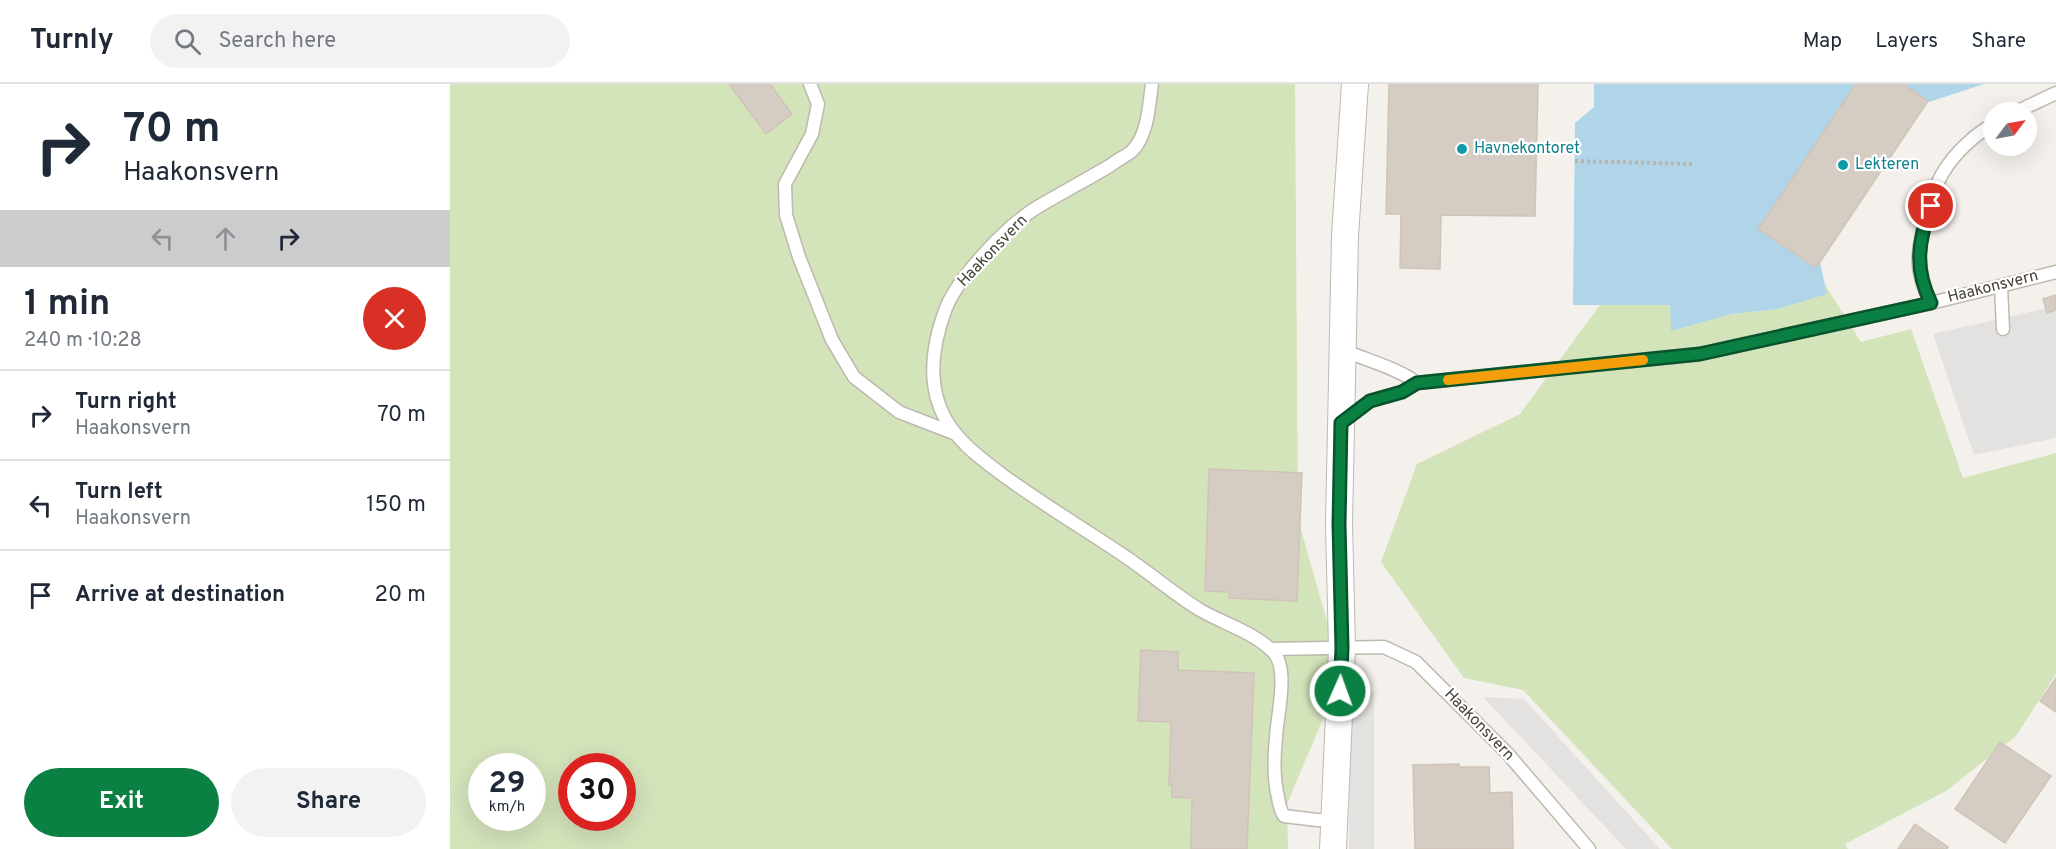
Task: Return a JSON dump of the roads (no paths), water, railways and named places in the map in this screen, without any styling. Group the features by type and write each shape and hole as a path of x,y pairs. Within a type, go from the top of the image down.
{"street":[{"path":"1333,849 1342,648 1339,524 1345,236 1354,84"}],"lane":[{"name":"Haakonsvern","path":"810,84 818,104 812,134 785,184 786,215 832,340 854,377 899,412 956,434"},
{"name":"Haakonsvern","path":"1152,84 1146,121 1132,151 1034,210 1006,232 957,287 946,308 937,337 933,362 932,380 946,419 956,434 978,456 1041,502 1128,558 1199,609 1271,649 1384,647 1416,662 1508,754 1589,849"},
{"path":"2037,102 2056,93"},
{"name":"Haakonsvern","path":"1931,303 1924,289 1918,256 1924,223 1943,172 1956,155 1983,130"},
{"name":"Haakonsvern","path":"1341,423 1370,401 1402,392 1417,383 1700,354 1931,303 2056,272"},
{"path":"2001,286 2003,329"},
{"path":"1343,350 1387,369 1404,373 1417,383"},
{"path":"1271,649 1280,663 1281,696 1274,782 1281,811 1284,816 1335,820"}],"water":[{"path":"1594,84 1984,84 1926,103 1820,263 1827,294 1778,309 1732,314 1671,331 1670,305 1573,305 1575,123 1594,107"}],"place":[{"name":"Havnekontoret","path":"1462,149"},
{"name":"Lekteren","path":"1843,165"}]}
